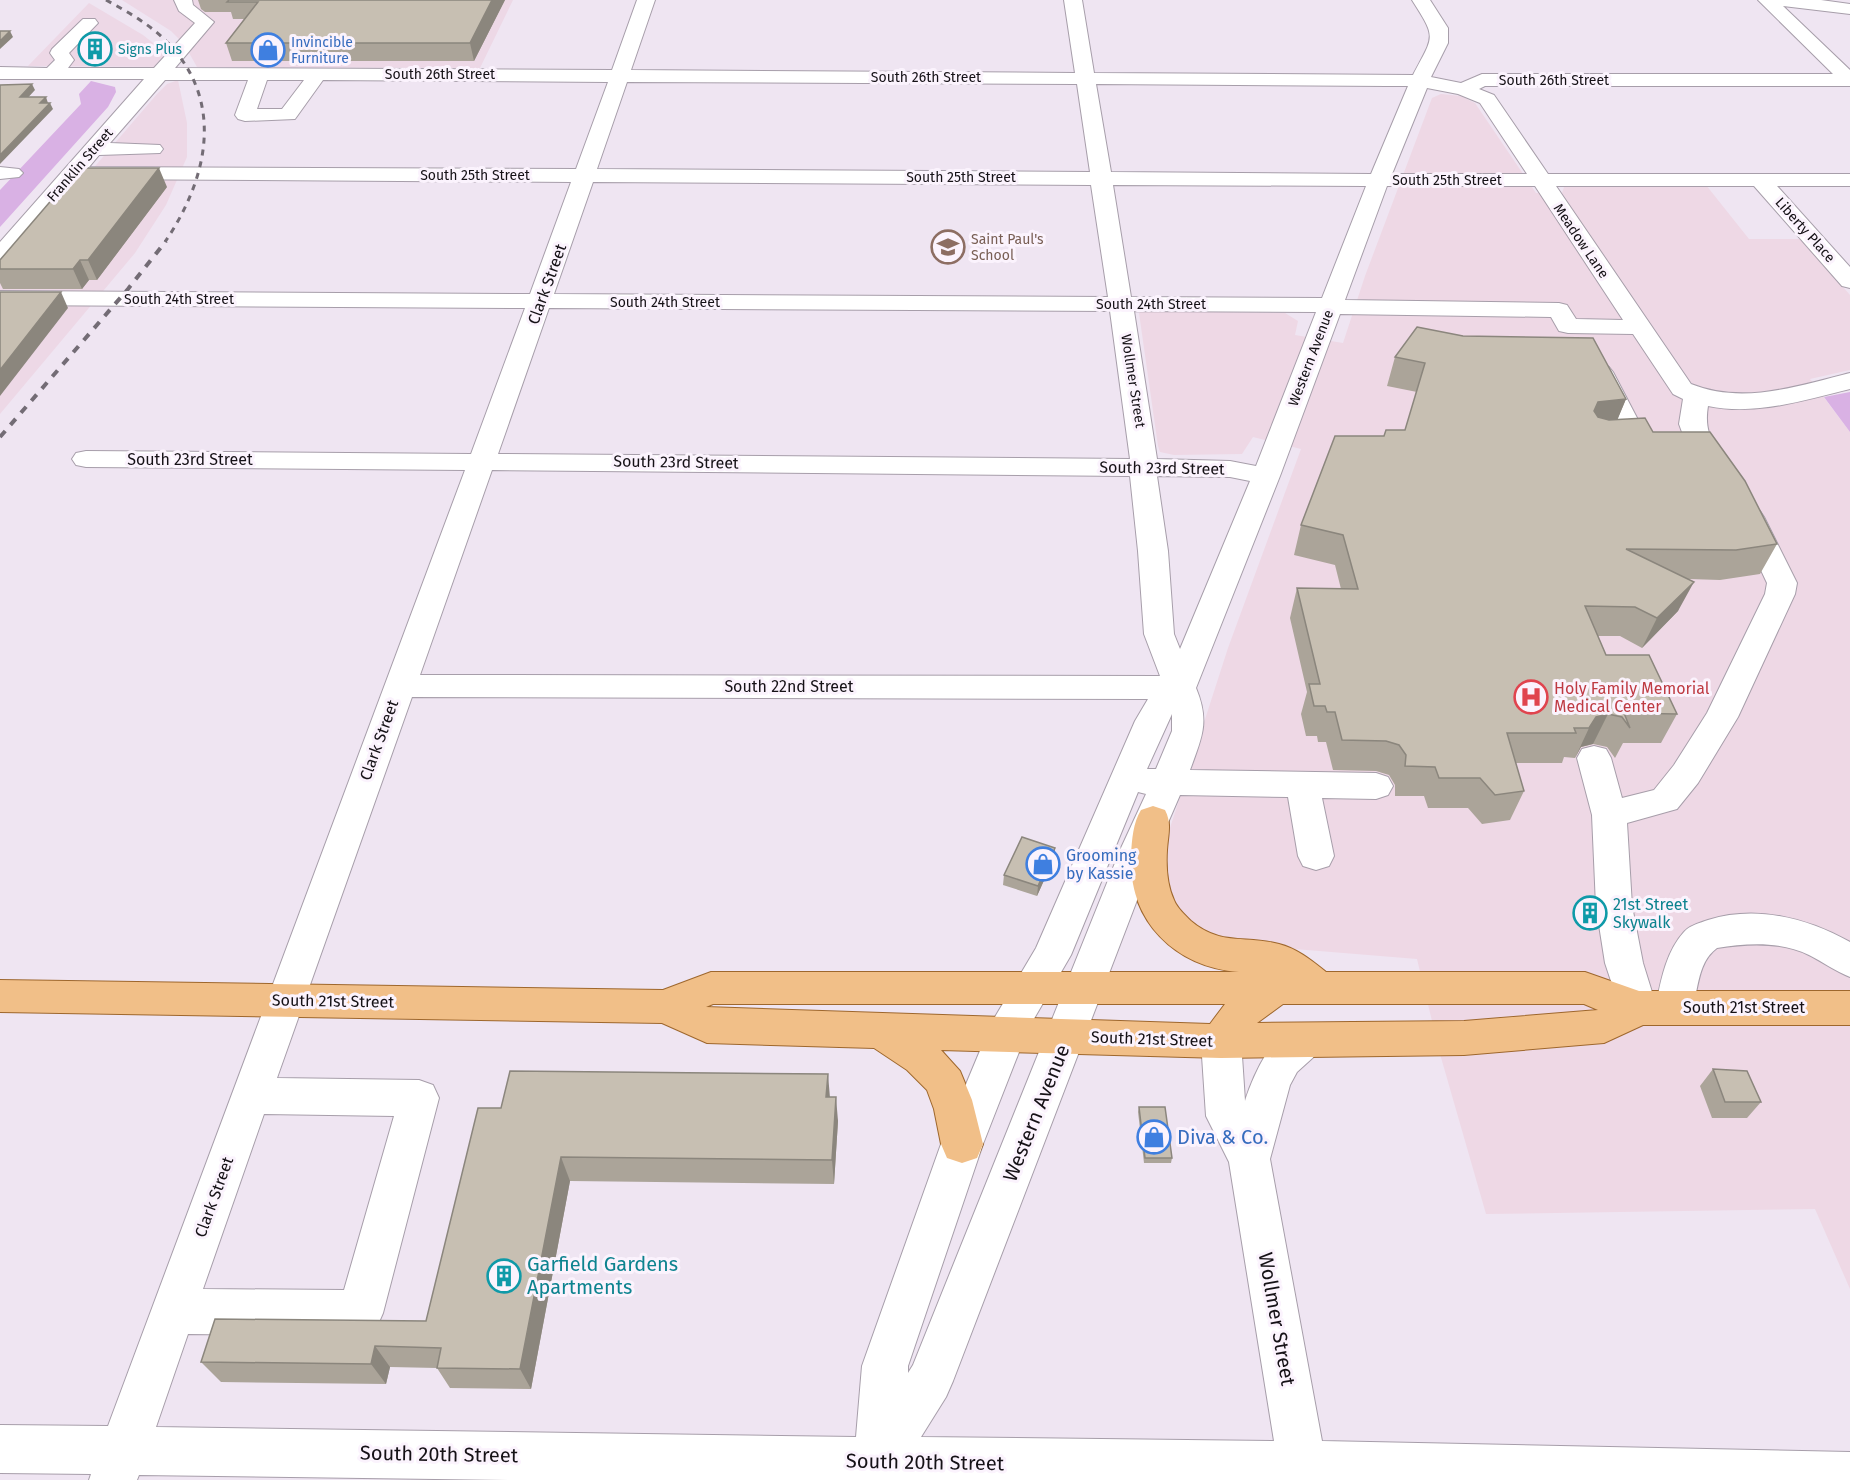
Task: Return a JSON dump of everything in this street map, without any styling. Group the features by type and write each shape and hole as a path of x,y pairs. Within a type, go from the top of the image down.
{"main road":[{"path":"1153,819 1148,864 1151,889 1158,909 1169,926 1192,943 1212,951 1231,956 1282,960 1320,989"},
{"name":"South 21st Street","path":"665,1007 711,988 1585,988 1656,1007 1850,1008"},
{"path":"1221,1041 1236,1017 1258,999 1276,989"},
{"name":"South 21st Street","path":"0,996 665,1007 707,1026 1221,1041 1464,1038 1604,1026 1656,1007"},
{"path":"881,1031 926,1061 941,1077 949,1092 962,1144"}],"street":[{"name":"Franklin Street","path":"0,256 205,22 185,7 183,0"},
{"name":"Clark Street","path":"119,1465 284,1000 541,301 646,0"},
{"name":"Wollmer Street","path":"1073,0 1143,446 1143,468 1159,634 1180,688"},
{"name":"Western Avenue","path":"874,1471 885,1366 962,1144 1016,1011 1052,955 1155,714 1162,703 1180,688 1266,476 1379,180 1420,81 1439,43 1439,28 1421,0"},
{"path":"1767,0 1850,80"},
{"path":"1780,0 1850,9"},
{"path":"52,73 65,60 58,53 89,23"},
{"name":"South 26th Street","path":"0,73 1420,81 1463,89 1482,80 1850,80"},
{"path":"52,73 107,78 126,87 129,100 119,120"},
{"path":"262,74 256,82 245,115 288,115 318,74"},
{"name":"Meadow Lane","path":"1463,89 1486,99 1678,386 1697,395"},
{"path":"94,148 153,149"},
{"name":"South 25th Street","path":"73,173 1379,180 1850,180"},
{"name":"Liberty Place","path":"1760,180 1850,281"},
{"name":"South 24th Street","path":"0,298 1121,304 1558,310 1568,326"},
{"path":"1568,326 1638,327"},
{"path":"1568,326 1585,352 1652,437"},
{"path":"1609,815 1665,800 1686,774 1722,717 1780,594 1782,583 1778,571 1746,509 1699,443 1692,424 1697,395 1718,401 1754,401 1850,381"},
{"path":"1606,438 1696,435"},
{"name":"South 23rd Street","path":"86,459 481,460 1218,468 1266,476"},
{"name":"South 22nd Street","path":"399,686 1180,688"},
{"name":"Western Avenue","path":"874,1471 930,1382 1139,848 1168,783 1189,724 1188,712 1180,688"},
{"path":"1594,758 1609,815 1614,906 1624,963 1656,1007 1689,953 1700,940 1722,932 1755,928 1784,930 1824,943 1850,962"},
{"path":"1126,781 1376,786"},
{"path":"1303,785 1316,856"},
{"name":"Wollmer Street","path":"1221,1041 1226,1116 1249,1159 1304,1472"},
{"name":"Wollmer Street","path":"1249,1159 1264,1100 1273,1078 1283,1060 1304,1041"},
{"path":"173,1311 360,1313 419,1098 250,1096"},
{"name":"South 20th Street","path":"0,1449 119,1465 1850,1476"}],"shaded area":[{"path":"122,0 513,0 480,68 197,67 184,44 171,31"},
{"path":"89,3 143,35 162,50 176,67 28,66"},
{"path":"178,80 187,123 187,157 166,205 135,253 0,414 0,277 157,94 167,84"},
{"path":"91,81 115,87 116,92 108,107 0,227 0,190 81,104 79,94"},
{"name":"Holy Family Memorial Medical Center","path":"1441,94 1461,96 1475,103 1536,193 1562,193 1564,187 1568,185 1706,185 1749,239 1801,239 1850,295 1850,370 1810,379 1850,432 1850,1289 1815,1209 1486,1214 1440,1054 1417,959 1222,943 1178,918 1160,859 1228,648 1301,449 1253,437 1242,454 1174,455 1160,452 1139,313 1142,311 1285,313 1298,321 1295,335 1343,343 1365,276 1432,98"},
{"path":"1850,392 1850,432 1824,397"}],"building":[{"path":"229,0 492,0 470,43 226,43 258,2 227,2"},
{"path":"0,31 10,31 0,41"},
{"path":"32,84 20,97 46,97 40,103 50,103 0,155 0,85"},
{"path":"79,168 159,168 88,260 80,260 73,269 0,269 0,260"},
{"path":"0,292 61,292 0,370"},
{"path":"1417,327 1463,336 1593,338 1626,399 1598,402 1594,411 1598,417 1609,420 1645,418 1653,432 1710,432 1745,481 1777,544 1736,550 1626,549 1694,582 1657,618 1635,607 1585,606 1606,655 1649,655 1677,714 1624,713 1630,728 1622,717 1608,714 1596,717 1589,728 1574,728 1576,733 1507,733 1524,791 1495,795 1480,778 1439,778 1435,767 1405,766 1406,755 1399,745 1386,741 1342,740 1335,712 1327,712 1325,706 1314,706 1309,684 1320,684 1297,588 1358,589 1343,535 1301,525 1335,436 1384,436 1386,430 1405,430 1425,363 1395,357"},
{"path":"1022,837 1055,848 1038,886 1004,875"},
{"path":"1713,1069 1747,1071 1761,1102 1725,1102"},
{"name":"Garfield Gardens Apartments","path":"510,1071 828,1074 826,1097 836,1097 832,1160 561,1157 520,1369 437,1368 441,1348 375,1346 371,1364 201,1362 215,1319 426,1321 478,1108 501,1108"},
{"name":"Diva & Co.","path":"1139,1107 1165,1107 1172,1158 1145,1158"}],"railway":[{"path":"106,0 156,32 183,61 196,86 203,112 204,138 200,165 192,191 165,242"},
{"path":"0,437 128,289 166,241"}],"place":[{"name":"Signs Plus","path":"95,49"},
{"name":"Invincible Furniture","path":"268,50"},
{"name":"Saint Paul's School","path":"948,247"},
{"name":"Holy Family Memorial Medical Center","path":"1531,697"},
{"name":"Grooming by Kassie","path":"1043,864"},
{"name":"21st Street Skywalk","path":"1590,913"},
{"name":"Diva & Co.","path":"1154,1137"},
{"name":"Garfield Gardens Apartments","path":"504,1276"}]}
